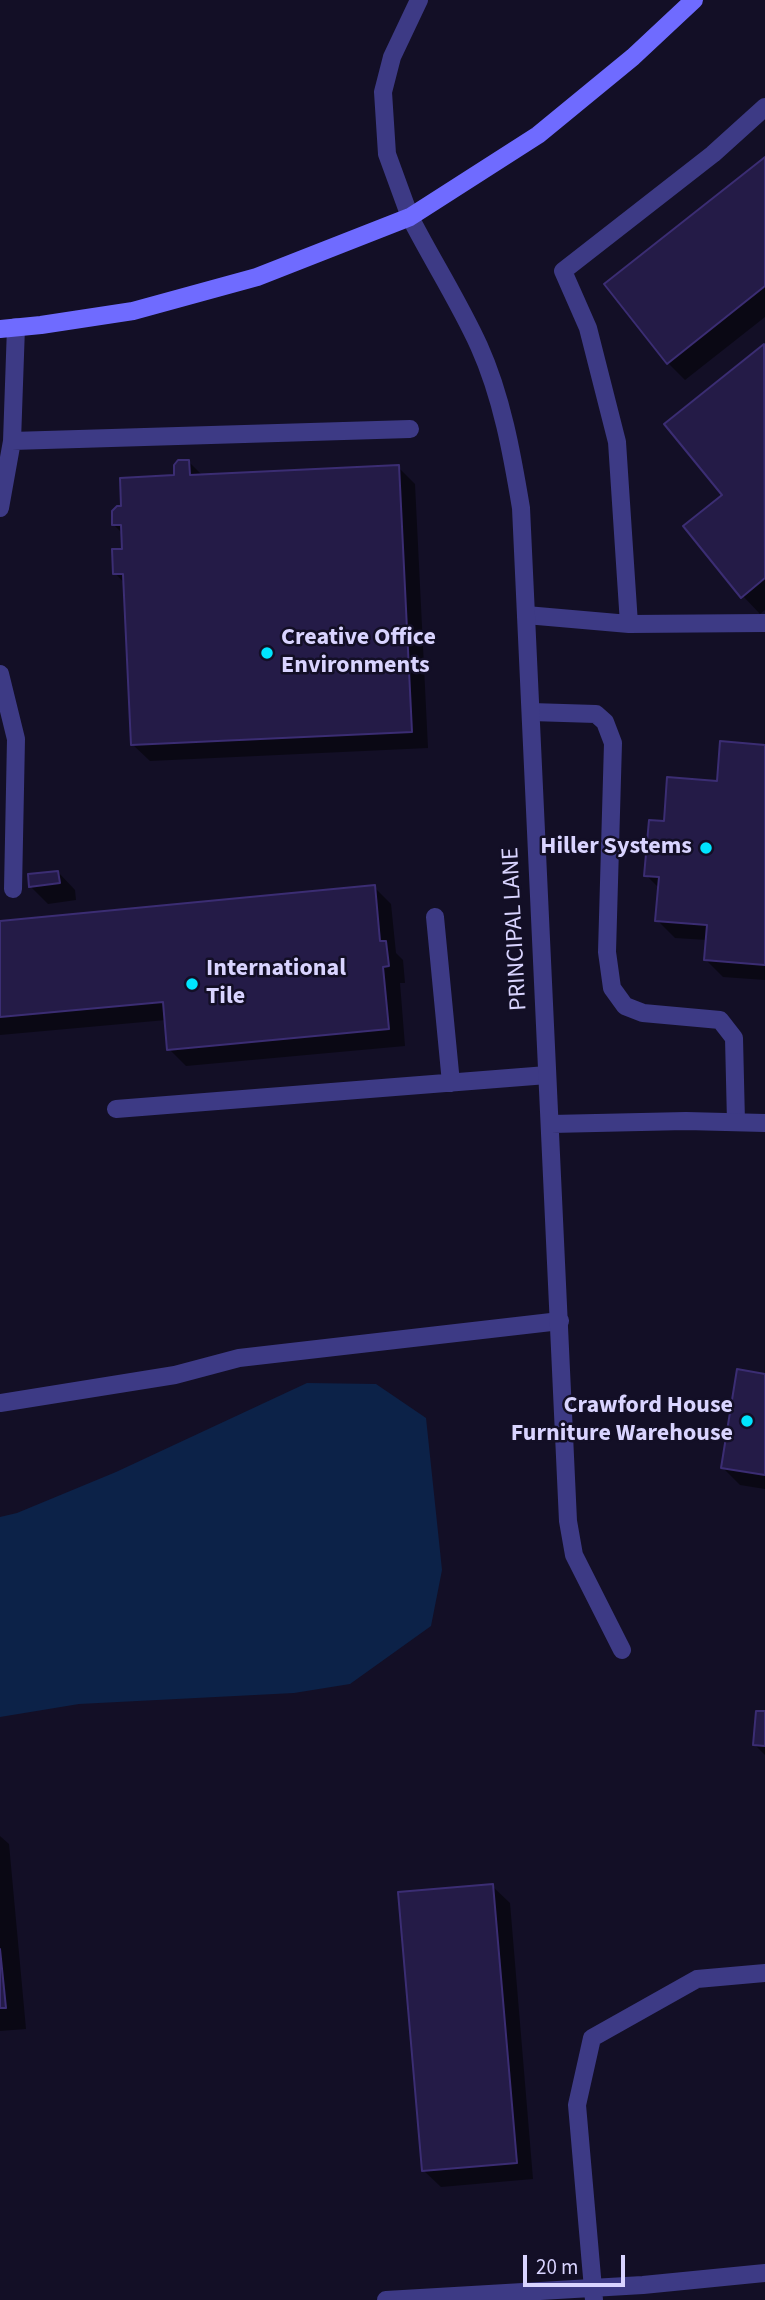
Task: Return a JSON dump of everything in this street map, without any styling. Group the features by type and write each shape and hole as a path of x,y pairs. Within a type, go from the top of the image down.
{"street":[{"name":"PRINCIPAL LANE","path":"419,0 392,57 383,92 387,155 410,217 479,346 494,386 512,456 521,508 568,1521 574,1555 622,1650"},
{"path":"0,508 12,441 8,328 133,311 257,277 410,217 538,135 633,57 694,0"},
{"path":"629,624 617,442 588,328 563,271 713,154 765,107"},
{"path":"12,441 410,429"},
{"path":"526,615 629,624 765,623"},
{"path":"0,674 16,739 13,889"},
{"path":"531,712 596,714 605,722 613,743 607,952 612,988 625,1006 643,1013 720,1020 734,1038 736,1122"},
{"path":"435,917 451,1083"},
{"path":"116,1109 547,1075"},
{"path":"551,1124 686,1121 765,1123"},
{"path":"0,1403 175,1375 239,1358 560,1321"},
{"path":"593,2294 577,2105 592,2038 696,1979 765,1973"},
{"path":"386,2300 593,2294 765,2273"}],"water":[{"path":"307,1383 376,1384 426,1418 442,1570 431,1626 350,1684 294,1693 79,1704 0,1717 0,1517 17,1513 116,1472"}],"building":[{"path":"765,157 765,286 667,364 604,284"},
{"path":"764,344 765,578 741,598 683,526 722,495 664,424"},
{"name":"Creative Office Environments","path":"178,460 189,460 190,475 399,465 412,732 131,745 123,574 113,574 112,549 122,549 121,525 112,525 112,511 121,506 120,478 174,475 174,465"},
{"name":"Hiller Systems","path":"720,741 765,745 765,965 704,960 707,925 655,921 659,877 644,876 649,820 664,821 667,777 717,781"},
{"path":"58,871 60,883 29,887 28,874"},
{"name":"International Tile","path":"375,885 380,941 386,941 389,966 383,967 389,1029 167,1050 163,1002 0,1017 0,921"},
{"name":"Crawford House Furniture Warehouse","path":"737,1369 765,1374 765,1475 721,1468"},
{"path":"756,1711 765,1711 765,1746 753,1745"},
{"path":"493,1884 517,2163 422,2171 398,1892"},
{"path":"0,1949 6,2008 0,2008"}],"place":[{"name":"Creative Office Environments","path":"267,653"},
{"name":"Hiller Systems","path":"706,848"},
{"name":"International Tile","path":"192,984"},
{"name":"Crawford House Furniture Warehouse","path":"747,1421"}]}
